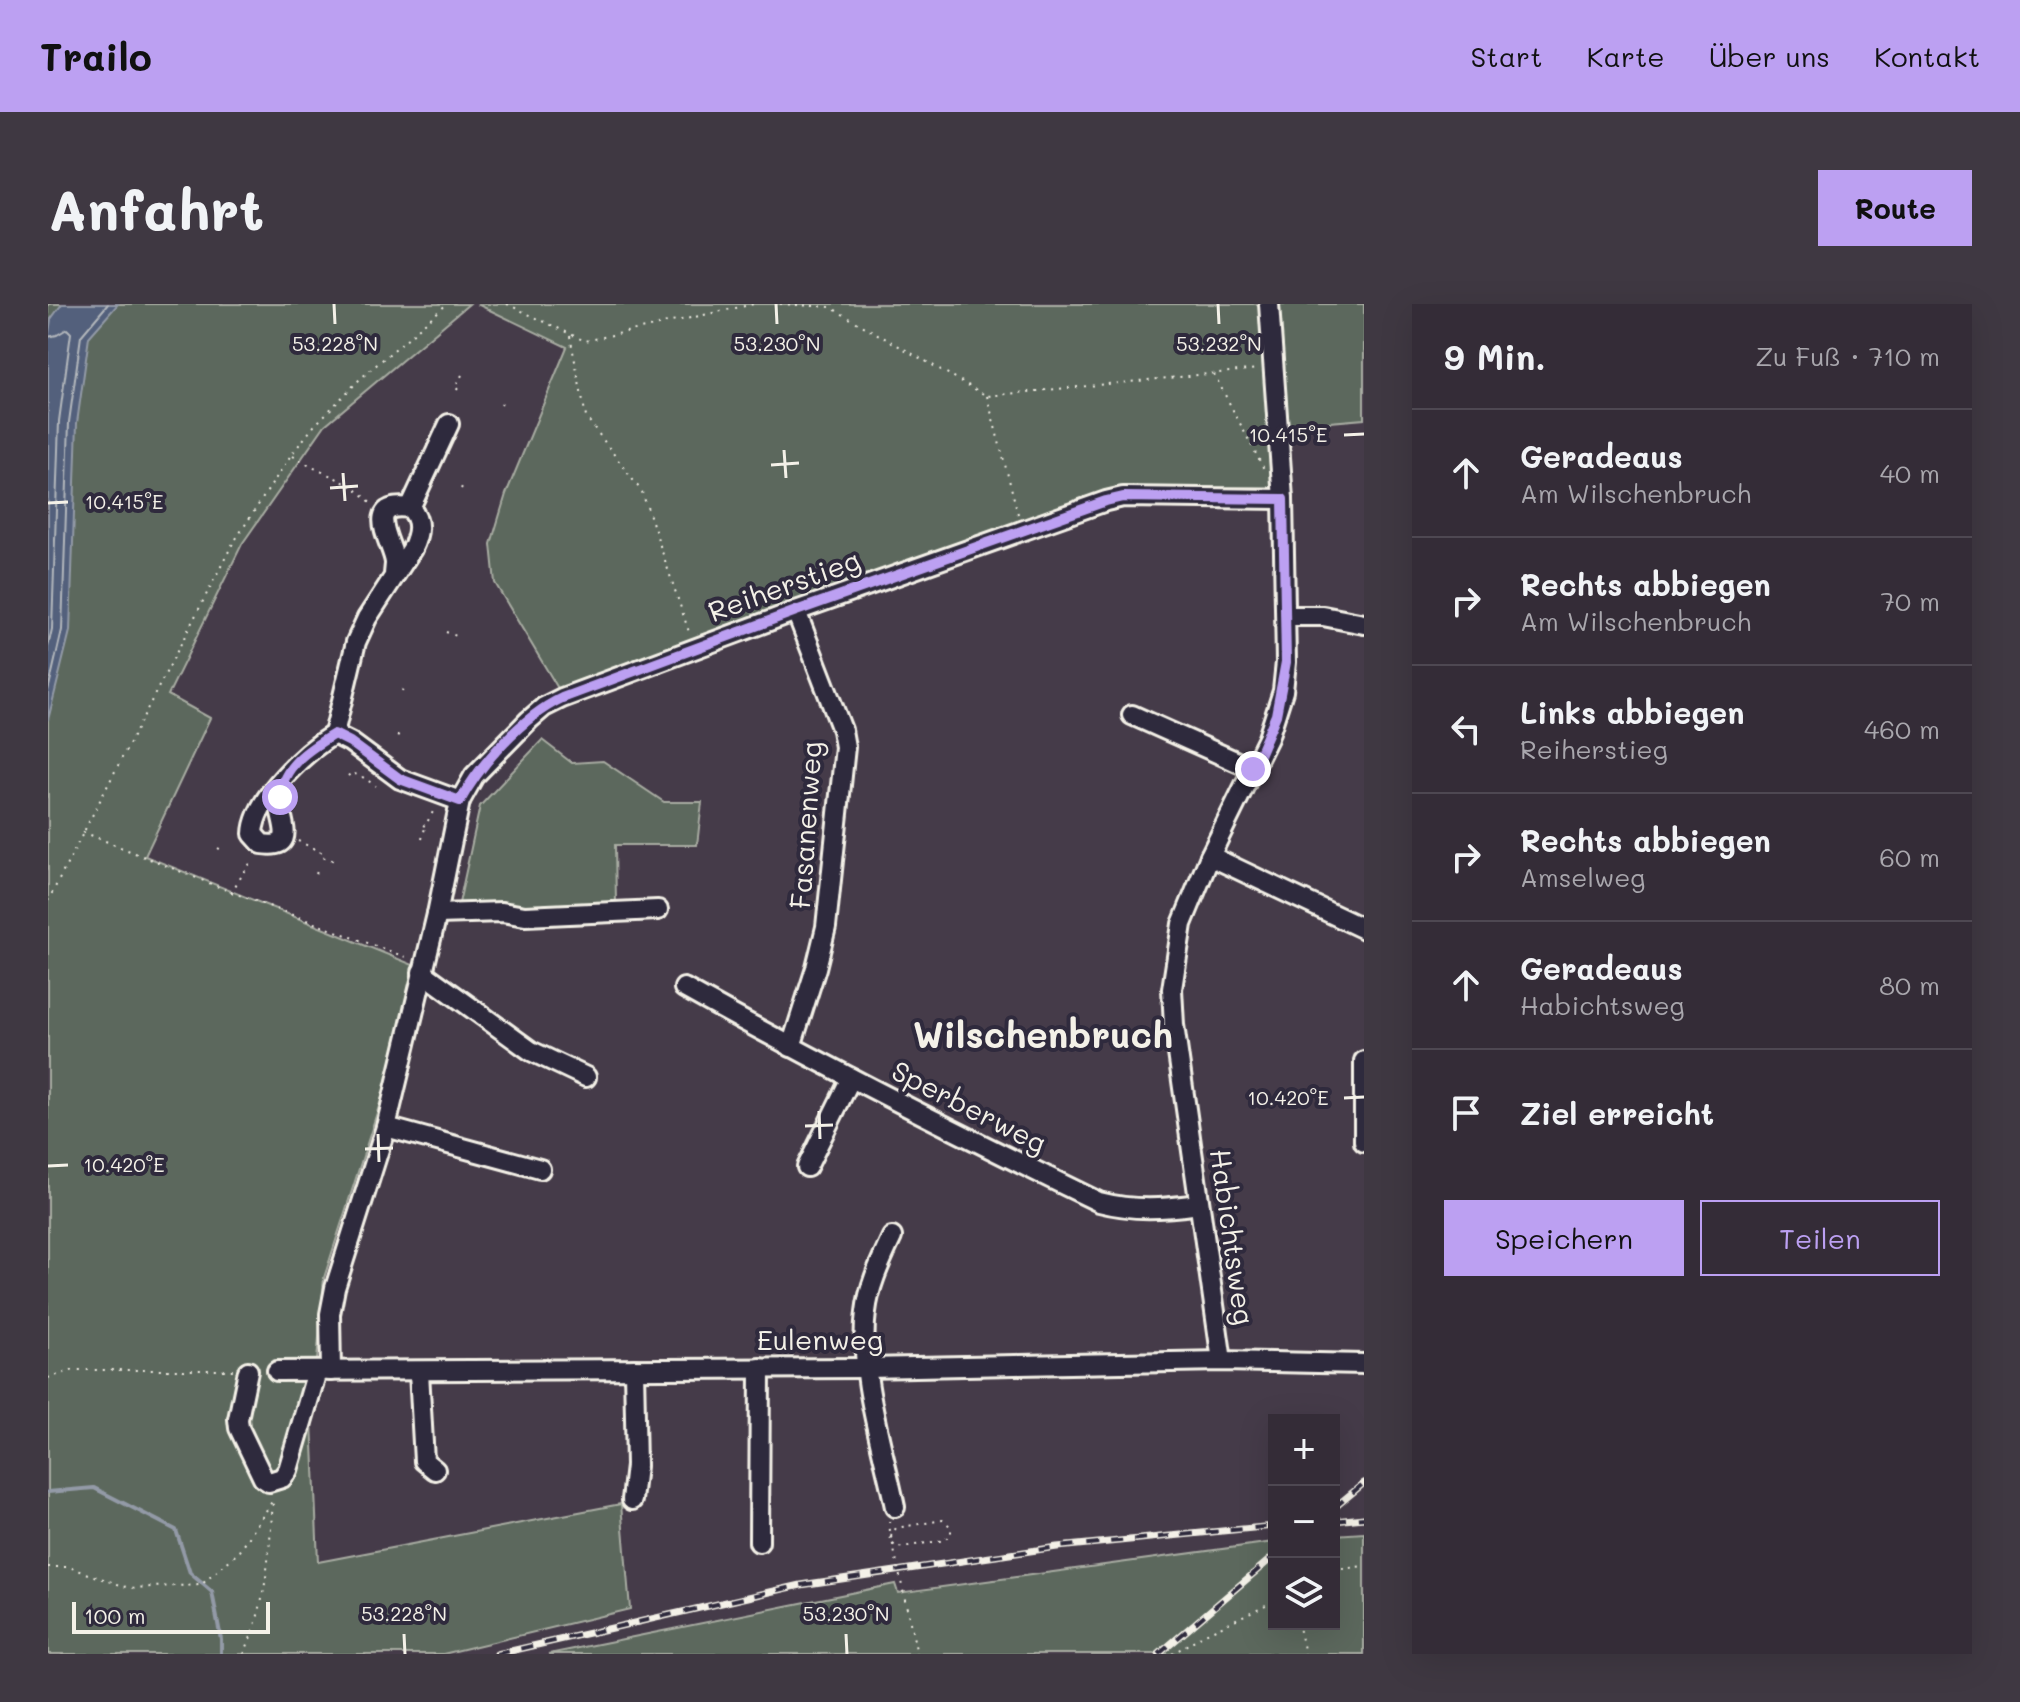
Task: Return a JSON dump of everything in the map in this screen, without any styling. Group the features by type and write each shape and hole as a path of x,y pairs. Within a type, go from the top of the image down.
{"street":[{"name":"Habichtsweg","path":"1222,1361 1174,1025 1172,989 1182,924 1210,856 1272,727 1283,691 1286,616 1283,499 1269,304"},
{"path":"410,508 449,424"},
{"name":"Reiherstieg","path":"269,1482 282,1478 288,1470 324,1371 335,1288 386,1127 437,914 460,801 474,776 544,707 796,611 1123,497 1283,499"},
{"path":"394,576 395,563 383,531 385,515 393,509 410,508"},
{"path":"281,780 280,811 286,832 276,844 262,844 253,834 253,823 281,780 311,748 334,734 356,642 367,618 417,538 419,526 410,508"},
{"name":"Fasanenweg","path":"791,1047 826,927 845,747 842,730 796,611"},
{"path":"1286,616 1323,616 1364,624"},
{"path":"1132,715 1253,769"},
{"path":"334,734 350,742 400,779 460,801"},
{"path":"1210,856 1364,929"},
{"path":"437,914 502,912 525,916 658,910"},
{"path":"423,968 531,1051 586,1077"},
{"name":"Sperberweg","path":"684,988 851,1078 1099,1202 1126,1209 1154,1211 1199,1204"},
{"path":"1364,1061 1364,1142"},
{"path":"807,1167 851,1078"},
{"path":"386,1127 540,1169"},
{"path":"892,1237 876,1271 866,1309 864,1336 866,1368 892,1514"},
{"name":"Eulenweg","path":"277,1371 866,1368 1222,1361 1364,1364"},
{"path":"759,1542 760,1368"},
{"path":"632,1500 636,1466 634,1369"},
{"path":"248,1371 239,1428 263,1478 269,1482"},
{"path":"419,1372 424,1461 435,1470"}],"path":[{"path":"48,901 232,545 291,455 314,426 360,379 447,304"},
{"path":"507,304 585,341 754,304"},
{"path":"780,304 830,307 987,396 1272,367"},
{"path":"570,336 586,417 642,492 694,648"},
{"path":"1213,373 1283,499"},
{"path":"462,375 455,387 462,393"},
{"path":"987,396 1022,530"},
{"path":"291,455 352,485 385,515"},
{"path":"461,489 464,483"},
{"path":"446,632 459,637"},
{"path":"402,691 404,686"},
{"path":"397,735 403,738"},
{"path":"348,776 351,773 361,776 376,786"},
{"path":"422,839 424,826 441,795"},
{"path":"83,832 423,968"},
{"path":"295,846 298,841 321,852 322,857 335,861"},
{"path":"231,892 262,844"},
{"path":"218,848 223,851"},
{"path":"316,874 319,867"},
{"path":"48,1378 74,1370 209,1369"},
{"path":"244,1654 258,1622 266,1589 273,1500 269,1482"},
{"path":"48,1567 69,1567 129,1588 202,1584 240,1551 273,1500"},
{"path":"892,1514 891,1542 893,1546 897,1548 945,1540 951,1533 951,1527 943,1520 899,1526 892,1532 891,1536 895,1551 917,1654"},
{"path":"1340,1569 1364,1566"},
{"path":"1172,1654 1201,1636 1268,1604"},
{"path":"1299,1630 1305,1654"}],"green space":[{"path":"48,304 469,304 325,425 242,544 168,695 210,718 145,856 423,969 324,1278 312,1420 318,1562 621,1504 630,1609 443,1654 48,1654"},
{"path":"477,304 1364,304 1364,419 1272,427 1274,487 1115,489 987,538 698,637 559,690 495,583 491,544 506,494 567,347"},
{"path":"542,740 572,763 603,761 664,802 702,802 697,845 615,845 616,903 458,908 480,806"},
{"path":"1364,1533 1364,1654 549,1654 895,1584 898,1593 1268,1543 1268,1630 1340,1630 1340,1535"}],"water":[{"path":"62,304 118,304 89,337 77,423 70,631 48,720 48,341 51,319"}],"waterway":[{"path":"48,1492 94,1488 176,1530 190,1573 212,1592 221,1654"}],"railway":[{"path":"1340,1503 1364,1483"},
{"path":"1340,1520 1364,1518"},
{"path":"497,1654 801,1585 1057,1547 1268,1527"},
{"path":"1159,1654 1272,1558"}],"district":[{"name":"Wilschenbruch","path":"1043,1035"}],"route":[{"path":"280,797 281,780 311,748 334,734 350,742 400,779 460,801 474,776 529,720 544,707 562,698 796,611 1123,497 1283,499 1286,616 1283,691 1268,738 1253,769"}]}
